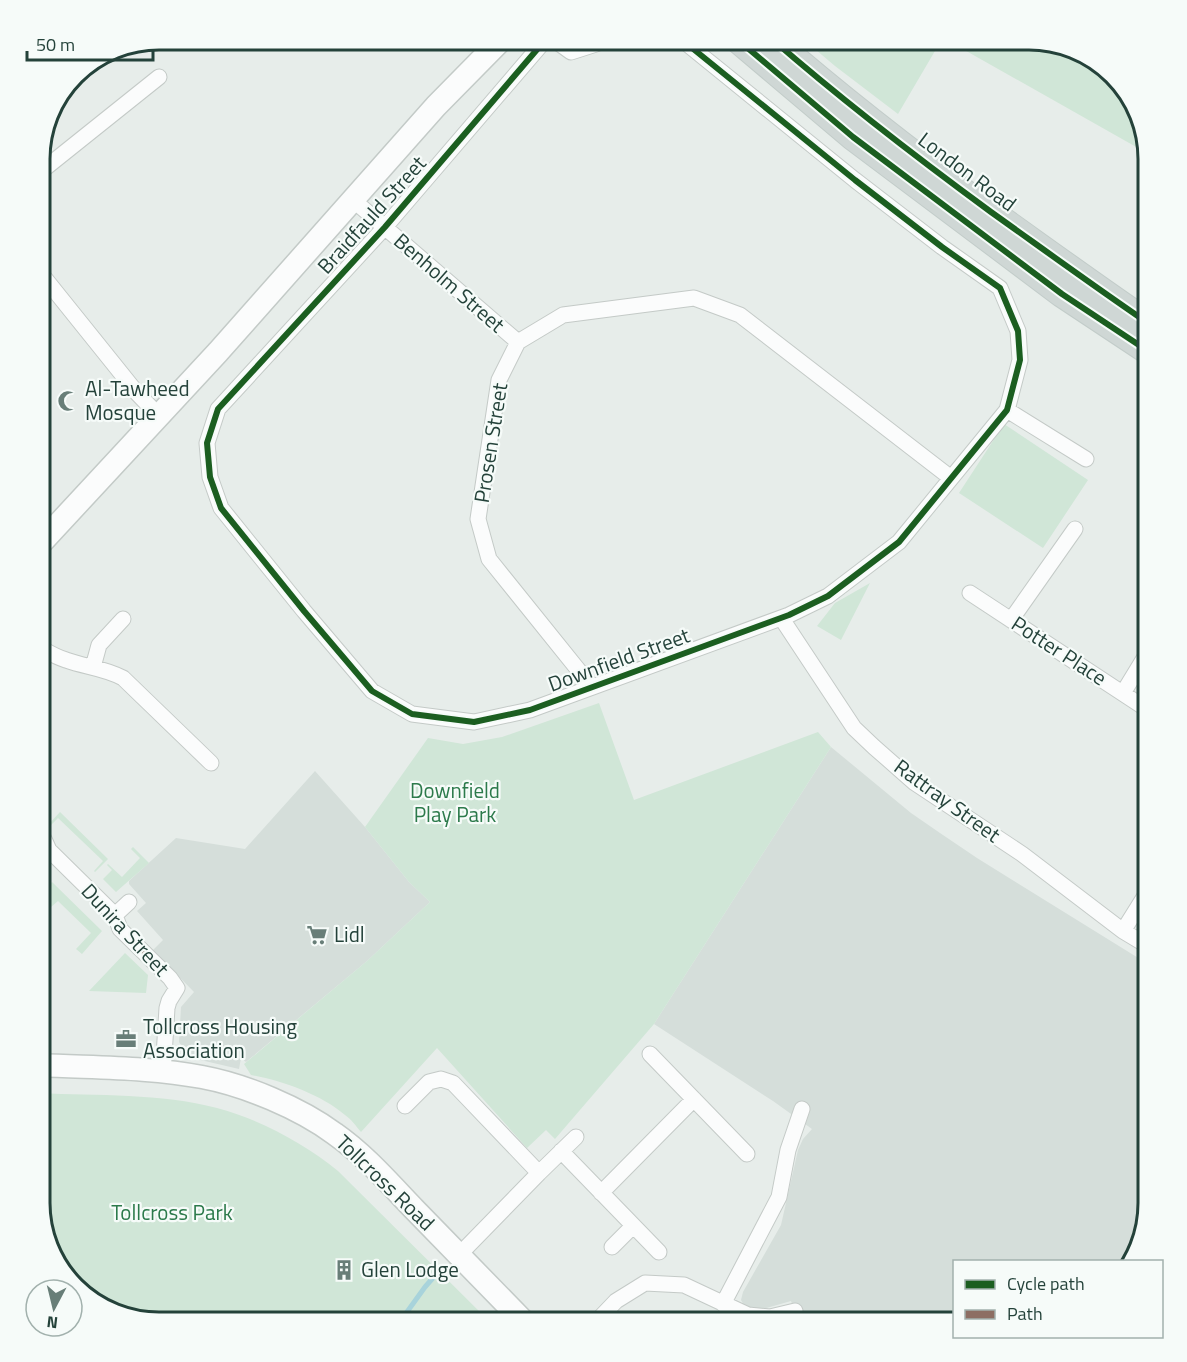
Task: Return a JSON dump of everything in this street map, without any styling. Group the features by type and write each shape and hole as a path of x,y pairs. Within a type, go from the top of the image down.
{"main road":[{"name":"London Road","path":"752,50 948,180 1076,274 1138,316"},
{"name":"London Road","path":"781,50 853,137 1062,294 1138,344"}],"street":[{"name":"Braidfauld Street","path":"50,526 159,416 436,106 491,50"},
{"name":"Braidfauld Street","path":"218,409 385,227 537,50"},
{"name":"Downfield Street","path":"218,409 207,443 210,477 221,508 372,691 412,714 474,722 530,710 782,619 828,596 899,542 1007,410 1020,360 1018,331 1000,288 855,180 695,50"},
{"path":"50,164 159,77"},
{"name":"Benholm Street","path":"352,199 518,342"},
{"path":"50,285 137,393 159,416"},
{"path":"518,342 563,315 694,298 740,315 951,478"},
{"name":"Prosen Street","path":"518,342 499,380 478,519 489,559 592,687"},
{"path":"1007,410 1086,459"},
{"path":"1011,620 1075,529"},
{"name":"Potter Place","path":"970,592 1138,703"},
{"path":"93,667 99,645 123,618"},
{"name":"Rattray Street","path":"782,619 854,728 915,783 1022,854 1138,940"},
{"path":"50,653 68,661 116,674 129,683 211,763"},
{"path":"1123,693 1138,668"},
{"name":"Dunira Street","path":"50,851 115,915 119,927 170,978 177,988 167,1008 163,1072"},
{"path":"115,915 129,902"},
{"path":"1123,931 1138,907"},
{"path":"650,1054 747,1154"},
{"name":"Tollcross Road","path":"50,1066 163,1072 204,1078 245,1089 293,1110 333,1132 367,1161 514,1312"},
{"path":"405,1106 429,1082 441,1079 453,1083 539,1173"},
{"path":"601,1193 694,1099"},
{"path":"723,1304 779,1197 788,1150 802,1109"},
{"path":"459,1256 576,1137"},
{"path":"561,1151 659,1252"},
{"path":"612,1247 633,1226"},
{"path":"606,1312 616,1301 645,1283 684,1285 741,1312"},
{"path":"791,1312 795,1311"}],"shaded area":[{"path":"831,747 911,813 940,833 1138,958 1138,1204 1134,1232 1126,1252 1121,1260 953,1260 953,1312 795,1312 791,1301 763,1309 753,1310 745,1307 741,1300 743,1292 781,1225 798,1150 803,1139 812,1129 654,1024"},
{"path":"315,771 365,827 409,882 430,902 367,961 246,1062 241,1058 239,1069 192,1058 179,1042 181,1007 194,992 153,950 163,940 137,911 146,903 129,884 129,881 176,838 245,849"}],"green space":[{"path":"816,50 936,50 898,114"},
{"path":"964,50 1036,50 1057,53 1077,61 1100,76 1115,92 1132,123 1137,148"},
{"path":"1004,424 1088,480 1043,548 959,493"},
{"path":"870,583 841,640 817,626 835,603"},
{"name":"Downfield Play Park","path":"599,703 634,800 818,732 831,747 654,1024 555,1139 546,1130 527,1148 437,1048 361,1132 347,1117 325,1101 288,1085 251,1075 244,1064 367,961 430,902 409,882 365,827 428,738 463,744 502,737"},
{"path":"60,812 108,859 95,872 103,861 58,818 50,826 50,823"},
{"path":"133,847 149,863 116,892 103,879 112,870 107,865 122,877 140,858 131,849"},
{"path":"52,882 102,931 82,954 76,949 91,933 58,901 50,906 50,884"},
{"path":"125,953 148,975 146,993 89,991"},
{"name":"Tollcross Park","path":"50,1093 151,1097 196,1103 249,1119 311,1151 338,1171 480,1312 151,1312 137,1310 110,1301 84,1284 84,1278 79,1278 72,1270 55,1239 50,1211"}],"waterway":[{"path":"407,1312 439,1271"}],"marked path":[{"path":"141,949 149,958"}],"cycle path":[{"path":"537,50 385,227 218,409 207,443 210,477 221,508 372,691 412,714 474,722 530,710 789,615 828,596 899,542 1007,410 1020,360 1018,331 1000,288 855,180 695,50"},
{"path":"750,50 853,137 1062,294 1138,344"},
{"path":"784,50 935,170 1138,316"}],"place":[{"name":"Al-Tawheed Mosque","path":"68,401"},
{"name":"Lidl","path":"317,935"},
{"name":"Tollcross Housing Association","path":"126,1039"},
{"name":"Glen Lodge","path":"344,1270"}]}
